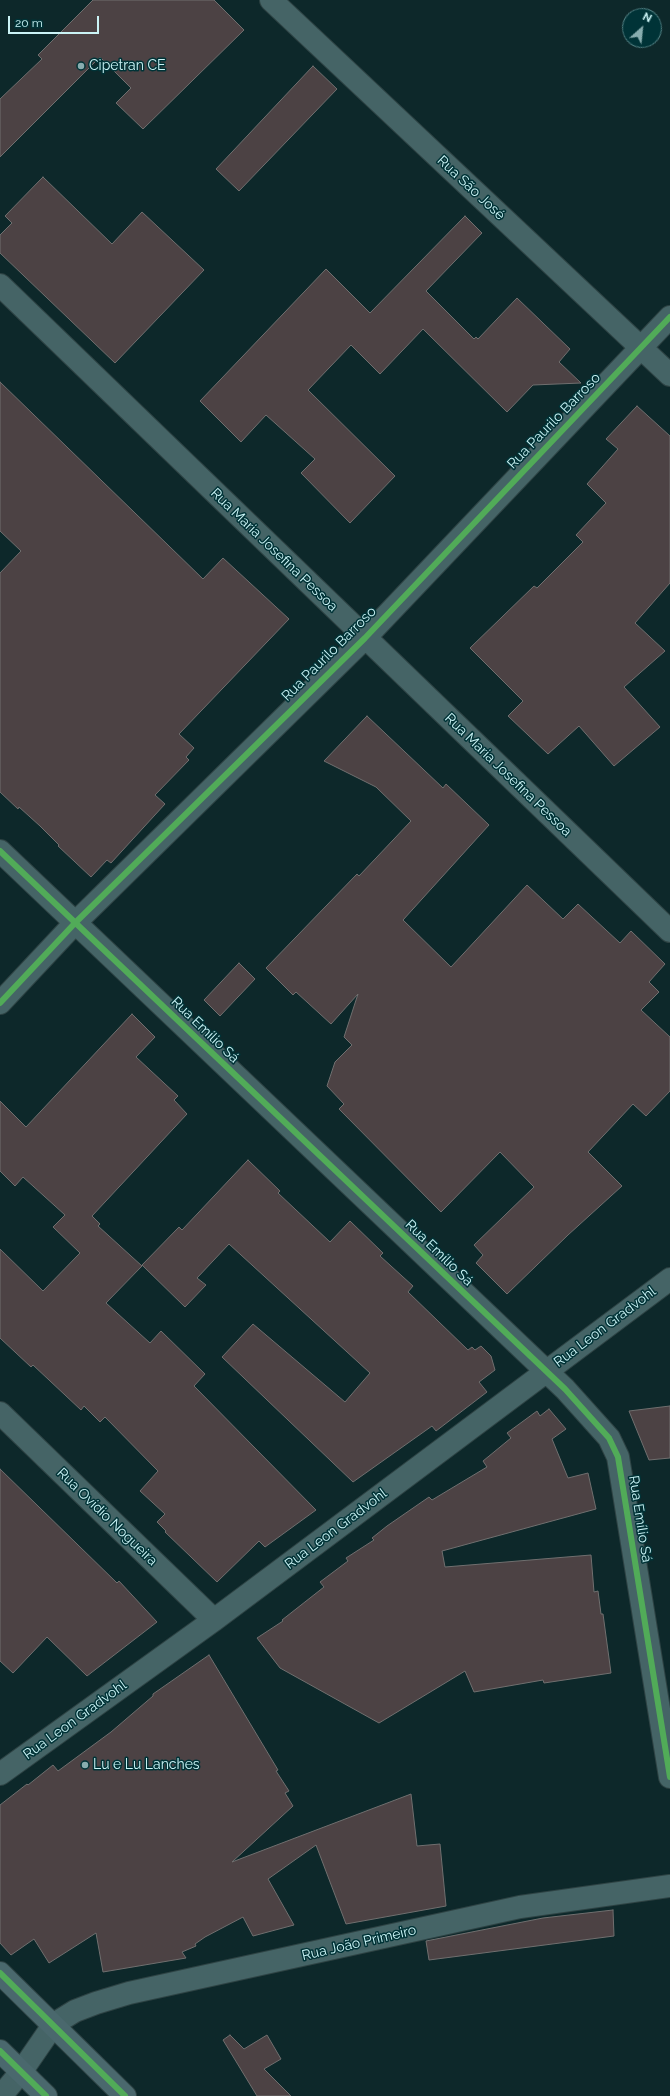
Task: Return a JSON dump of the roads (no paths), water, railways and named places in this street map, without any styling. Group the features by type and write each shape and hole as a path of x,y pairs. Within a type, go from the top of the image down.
{"main road":[{"path":"0,1973 54,2024 125,2096"},
{"path":"0,2051 46,2096"}],"street":[{"name":"Rua São José","path":"271,0 670,376"},
{"name":"Rua Maria Josefina Pessoa","path":"0,285 670,931"},
{"name":"Rua Paurilo Barroso","path":"0,1003 75,923 365,638 670,317"},
{"name":"Rua Emílio Sá","path":"0,851 546,1372 598,1424 609,1438 618,1457 670,1777"},
{"name":"Rua Leon Gradvohl","path":"0,1774 214,1620 670,1280"},
{"name":"Rua Ovídio Nogueira","path":"0,1413 214,1620"},
{"name":"Rua João Primeiro","path":"54,2024 75,2010 128,1993 520,1907 670,1886"},
{"path":"1,2096 21,2072 54,2024"}],"place":[{"name":"Cipetran CE","path":"81,66"},
{"name":"Lu e Lu Lanches","path":"85,1765"}]}
